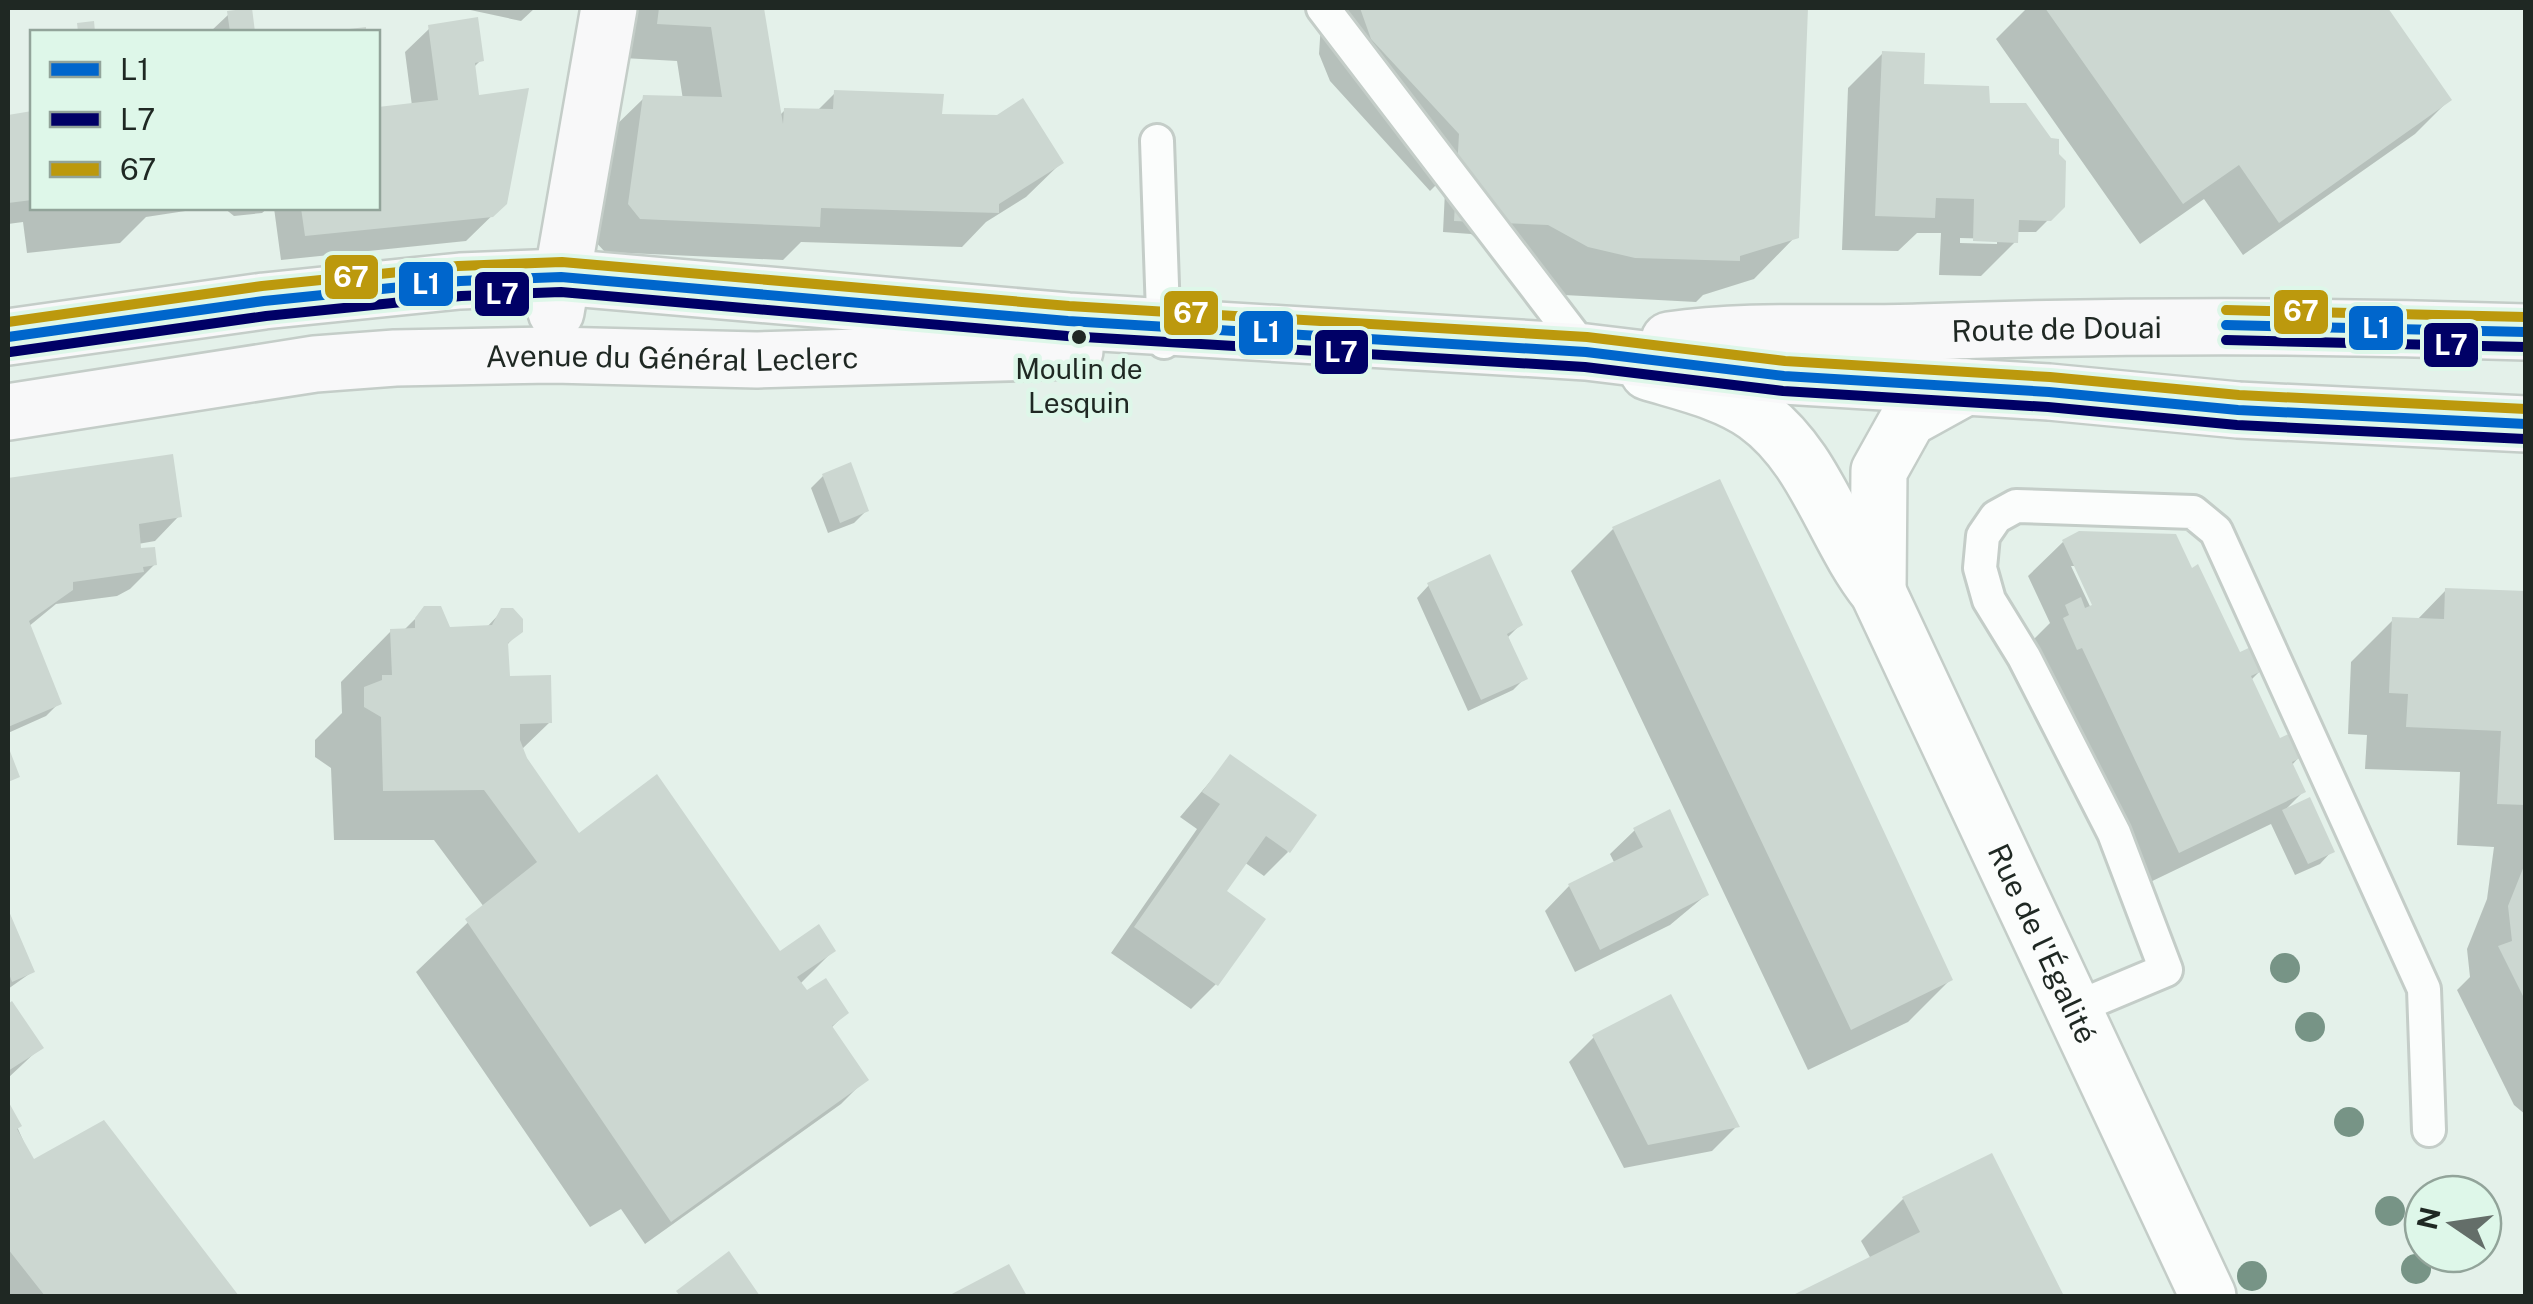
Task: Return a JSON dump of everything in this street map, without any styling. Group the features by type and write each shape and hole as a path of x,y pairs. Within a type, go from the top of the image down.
{"main road":[{"path":"553,354 561,277 608,8"},
{"path":"8,337 264,301 460,281 561,277 1164,337"},
{"name":"Route de Douai","path":"1586,352 1748,331 1914,332 2161,324 2526,332"},
{"name":"Avenue du Général Leclerc","path":"8,412 315,364 553,354 850,359 1164,337 1338,339 1586,352"},
{"path":"1586,352 1784,376 2238,410 2526,424"}],"street":[{"name":"Rue de l'Égalité","path":"1586,352 1713,392 1755,413 1800,459 1857,566 1878,592 2208,1296"},
{"name":"Rue de l'Égalité","path":"1878,592 1879,470 1908,419 1966,387"}],"lane":[{"path":"1323,8 1586,352"},
{"path":"1157,142 1164,337"},
{"path":"2074,1009 2166,970 2114,833 2024,657 1988,600 1980,568 1983,536 1996,517 2016,506 2193,512 2216,531 2424,989 2429,1130"}],"building":[{"path":"252,8 255,30 230,30 227,11"},
{"path":"659,8 764,8 783,124 784,108 833,109 834,90 944,94 942,114 997,115 1023,98 1064,163 999,204 999,213 821,208 820,227 640,219 628,204 643,95 722,97 711,27 657,24"},
{"path":"1360,8 1808,8 1799,238 1740,256 1740,261 1635,258 1588,247 1548,225 1454,221 1459,134 1371,39"},
{"path":"2045,8 2388,8 2452,100 2279,223 2239,165 2183,204"},
{"path":"478,17 484,61 475,63 479,95 529,88 507,204 493,217 305,236 301,210 380,210 380,107 438,100 428,25"},
{"path":"94,21 95,30 78,30 77,23"},
{"path":"1882,51 1925,53 1924,84 1989,86 1990,103 2026,103 2051,138 2059,139 2059,154 2066,161 2065,207 2051,221 2019,220 2018,243 1973,241 1974,199 1936,198 1935,218 1875,216"},
{"path":"30,111 30,200 8,203 8,115"},
{"path":"173,454 182,517 139,524 141,548 155,547 157,565 143,567 144,572 73,582 73,590 29,621 62,704 8,727 8,478"},
{"path":"851,462 869,511 840,523 822,474"},
{"path":"1720,479 1953,980 1851,1030 1612,527"},
{"path":"2079,531 2176,534 2192,568 2198,564 2240,652 2253,646 2264,670 2251,676 2280,738 2293,732 2304,756 2292,762 2306,792 2179,853 2082,648 2077,650 2063,618 2069,615 2065,605 2081,597 2085,608 2092,605 2062,540"},
{"path":"1490,554 1523,625 1507,634 1528,679 1481,700 1427,583"},
{"path":"2445,588 2526,591 2526,805 2497,804 2501,731 2406,727 2408,694 2389,693 2392,617 2444,619"},
{"path":"424,606 441,606 450,627 492,625 501,608 513,608 523,619 523,632 508,643 510,676 551,675 552,723 520,724 520,740 527,758 579,833 657,774 780,951 819,924 836,951 797,977 807,990 826,978 849,1013 832,1026 869,1080 671,1222 465,919 537,862 484,790 383,791 381,717 364,707 364,687 382,680 382,675 392,675 390,629 415,628 415,618"},
{"path":"8,746 20,777 8,782"},
{"path":"1230,754 1317,815 1290,853 1266,836 1227,891 1266,919 1218,986 1134,927 1220,804 1202,792"},
{"path":"2310,797 2335,852 2308,864 2282,810"},
{"path":"1670,809 1709,895 1600,950 1568,884 1643,847 1633,828"},
{"path":"2526,861 2526,1002 2498,946 2512,941 2508,906"},
{"path":"8,909 35,972 12,982 8,971"},
{"path":"1671,994 1740,1127 1648,1145 1592,1035"},
{"path":"12,1001 44,1048 8,1071 8,1004"},
{"path":"8,1101 22,1126 17,1129 34,1159 104,1120 239,1296 45,1296 8,1249"},
{"path":"1992,1153 2064,1296 1791,1296 1920,1232 1902,1197"},
{"path":"729,1251 760,1296 680,1296 676,1291"},
{"path":"1009,1264 1027,1296 948,1296"}],"transit line":[{"name":"67","path":"8,322 262,286 458,266 562,262 1069,306 1587,337 1785,361 2050,377 2239,395 2526,409"},
{"name":"L1","path":"8,337 264,301 460,281 561,277 1068,321 1586,352 1784,376 2049,392 2238,410 2526,424"},
{"name":"L7","path":"10,352 266,316 461,296 561,292 1067,336 1585,367 1783,391 2048,407 2237,425 2525,439"},
{"name":"67","path":"2226,310 2526,317"},
{"name":"L1","path":"2226,325 2526,332"},
{"name":"L7","path":"2226,340 2526,347"}],"place":[{"name":"Moulin de Lesquin","path":"1079,337"}]}
